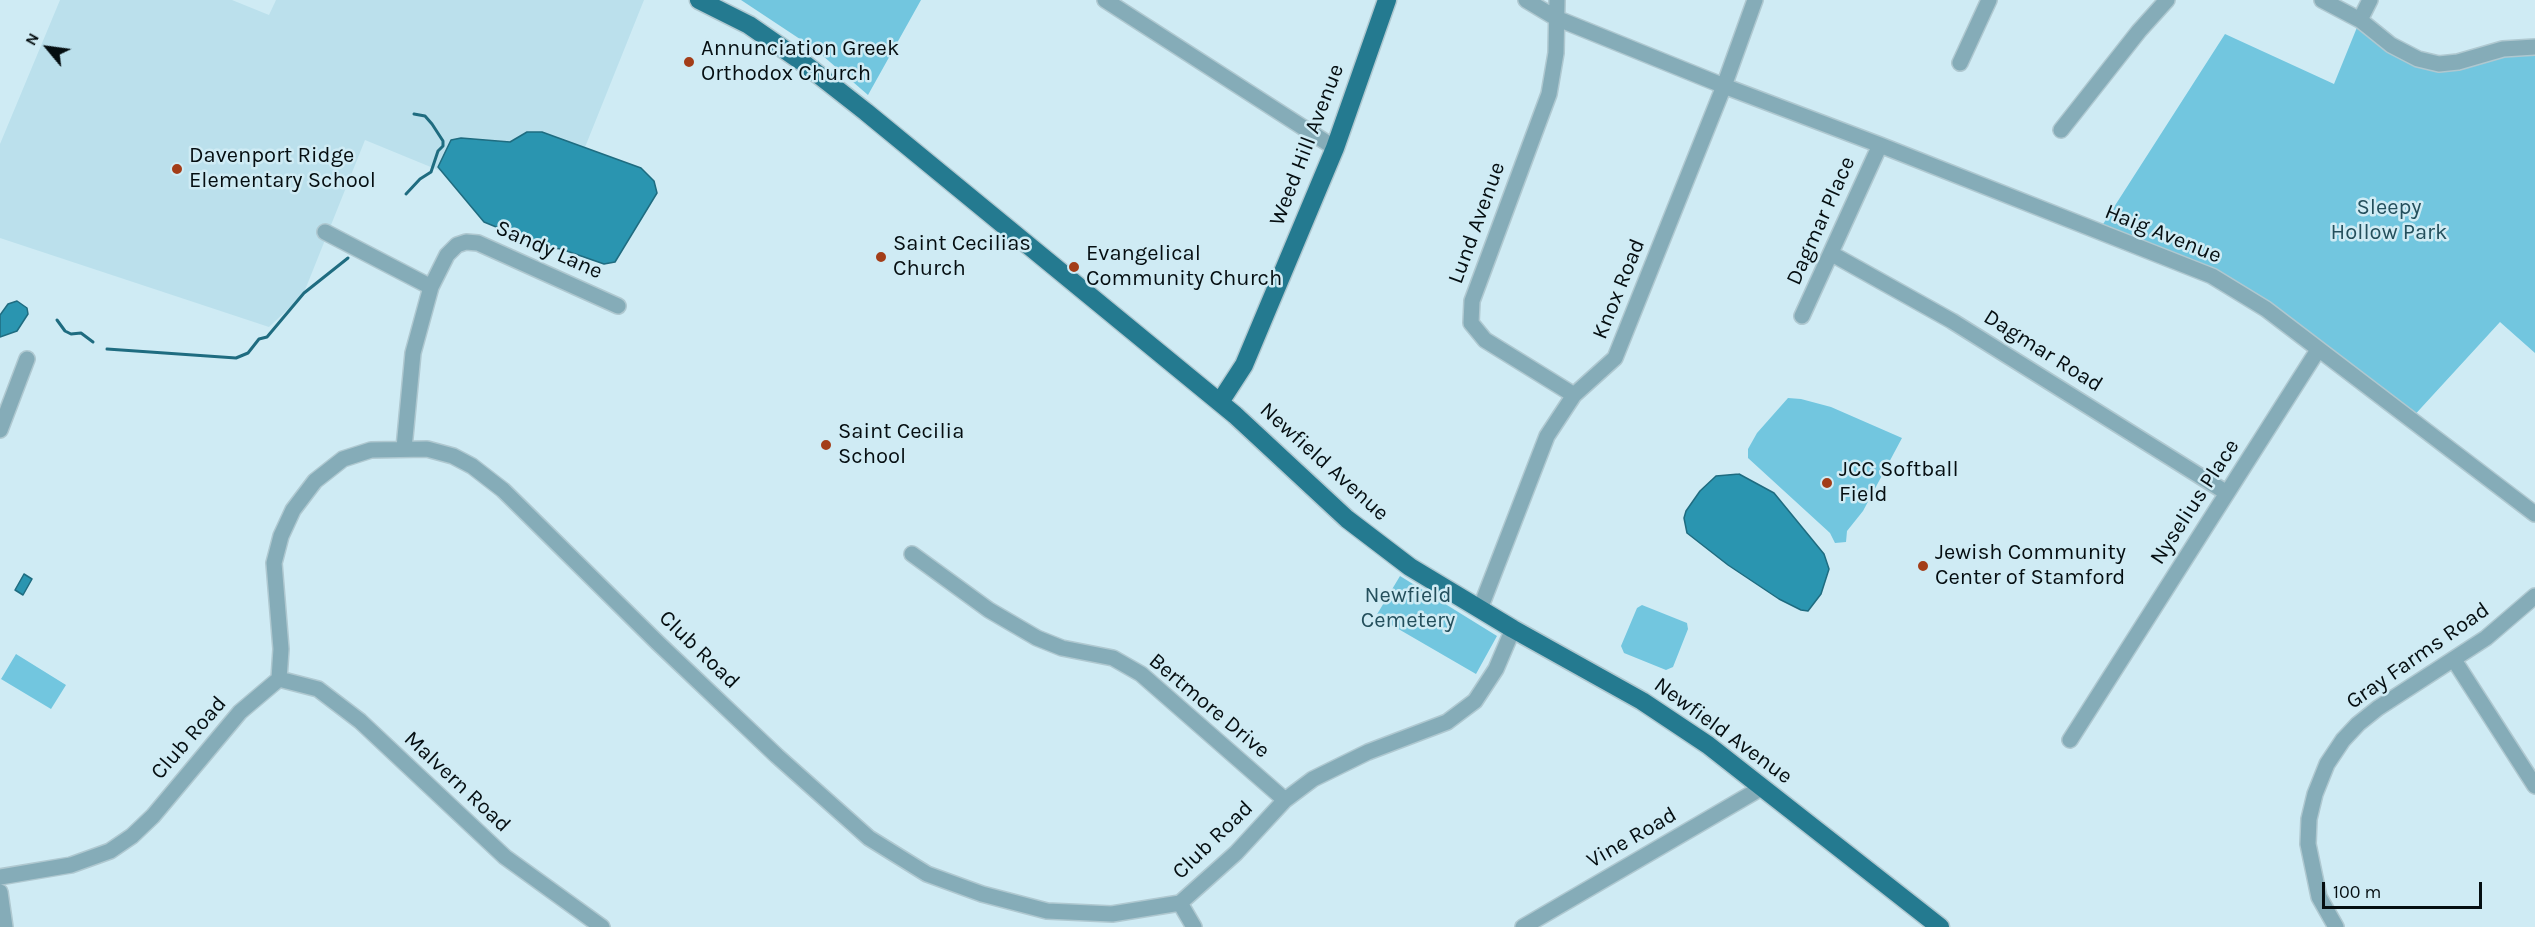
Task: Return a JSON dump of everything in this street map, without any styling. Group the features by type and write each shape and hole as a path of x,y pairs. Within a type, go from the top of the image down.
{"main road":[{"name":"Newfield Avenue","path":"699,0 749,25 801,61 1220,402 1347,519 1410,567 1513,629 1642,701 1708,745 1940,927"},
{"name":"Weed Hill Avenue","path":"1220,402 1244,365 1335,148 1382,2"}],"street":[{"path":"1105,0 1335,148"},
{"name":"Haig Avenue","path":"1526,0 1556,18 1724,86 2212,276 2266,309 2535,514"},
{"path":"1556,18 1557,0"},
{"name":"Knox Road","path":"1479,609 1547,436 1574,395 1615,358 1724,86 1755,0"},
{"path":"1960,63 1989,0"},
{"path":"2061,130 2139,31 2167,0"},
{"path":"2322,0 2360,20 2391,45 2418,60 2439,64 2458,62 2503,48 2535,47"},
{"path":"2360,20 2370,0"},
{"name":"Lund Avenue","path":"1556,18 1556,53 1549,94 1472,301 1471,323 1485,340 1574,395"},
{"name":"Dagmar Place","path":"1802,316 1880,145"},
{"path":"325,231 431,287"},
{"name":"Sandy Lane","path":"404,448 413,353 431,287 447,255 458,245 466,242 478,243 618,306"},
{"name":"Dagmar Road","path":"1832,254 1952,321 2227,493"},
{"name":"Nyselius Place","path":"2070,740 2318,350"},
{"path":"0,430 27,359"},
{"name":"Club Road","path":"0,877 71,865 110,850 132,836 153,816 240,712 279,679 281,649 274,563 281,536 292,510 315,481 343,459 371,450 427,449 453,456 472,466 503,490 777,756 869,838 927,874 982,894 1047,911 1112,914 1180,903 1236,854 1285,800 1313,778 1368,752 1447,722 1475,701 1496,669 1513,629"},
{"name":"Bertmore Drive","path":"912,554 989,610 1037,638 1062,648 1113,658 1141,674 1285,800"},
{"name":"Gray Farms Road","path":"2336,927 2319,897 2308,844 2309,819 2315,794 2328,764 2343,740 2358,724 2378,708 2486,638 2535,596"},
{"path":"2454,660 2535,786"},
{"name":"Malvern Road","path":"279,679 318,689 360,721 505,857 602,927"},
{"name":"Vine Road","path":"1523,927 1763,787"},
{"path":"0,892 5,927"},
{"path":"1180,903 1194,927"}],"shaded area":[{"name":"Davenport Ridge Elementary School","path":"60,0 232,0 269,15 276,0 644,0 545,247 484,222 494,193 365,140 303,295 269,327 0,238 0,144"},
{"path":"527,132 542,132 641,168 654,181 657,193 615,262 604,264 561,249 545,247 484,222 438,167 451,140 461,138 510,142"},
{"path":"17,301 27,308 28,314 17,331 0,337 0,315 8,304"},
{"path":"1739,474 1774,493 1824,554 1829,569 1821,594 1808,611 1779,599 1728,565 1687,533 1684,518 1686,511 1700,491 1716,476"},
{"path":"24,574 32,579 23,595 15,590"}],"green space":[{"path":"741,0 921,0 868,95 815,49"},
{"name":"Sleepy Hollow Park","path":"2360,20 2439,64 2535,48 2535,353 2500,322 2410,420 2266,309 2098,232 2225,34 2334,84"},
{"name":"JCC Softball Field","path":"1788,398 1831,407 1902,438 1863,511 1847,531 1846,542 1835,543 1830,533 1748,458 1748,449 1757,433"},
{"name":"Newfield Cemetery","path":"1400,576 1497,636 1476,674 1376,616"},
{"path":"1642,605 1687,623 1688,629 1673,667 1666,670 1624,653 1621,646 1637,608"},
{"path":"16,654 66,685 51,709 1,679"}],"waterway":[{"path":"406,194 420,179 431,172 438,151 443,146 443,141 425,116 414,114"},
{"path":"107,349 236,358 248,353 259,339 267,337 304,293 348,258"},
{"path":"57,320 65,331 71,334 81,333 93,342"}],"place":[{"name":"Annunciation Greek Orthodox Church","path":"689,62"},
{"name":"Davenport Ridge Elementary School","path":"177,169"},
{"name":"Saint Cecilias Church","path":"881,257"},
{"name":"Evangelical Community Church","path":"1074,267"},
{"name":"Saint Cecilia School","path":"826,445"},
{"name":"JCC Softball Field","path":"1827,483"},
{"name":"Jewish Community Center of Stamford","path":"1923,566"}]}
